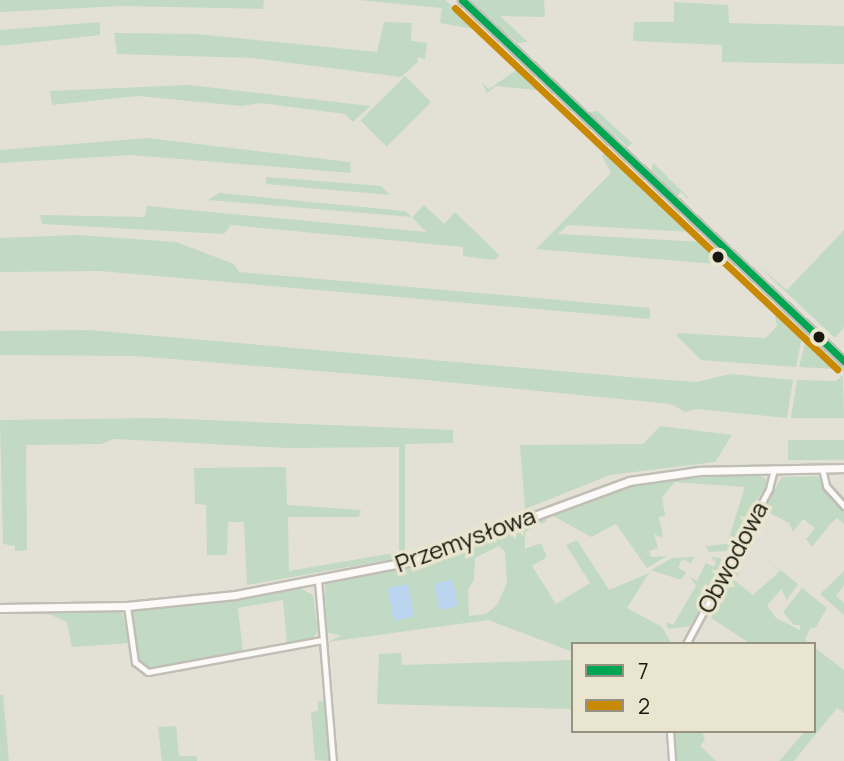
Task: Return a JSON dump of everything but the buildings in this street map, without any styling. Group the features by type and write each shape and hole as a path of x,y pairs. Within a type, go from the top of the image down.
{"main road":[{"name":"Przemysłowa","path":"0,608 127,606 220,597 386,568 451,549 620,484 688,472 844,468"}],"street":[{"path":"461,0 844,361"},
{"path":"822,468 826,486 844,506"},
{"name":"Obwodowa","path":"687,642 769,489 774,469"},
{"path":"318,580 333,761"},
{"path":"127,606 135,662 144,671 283,651 322,640"},
{"path":"670,733 672,761"}],"green space":[{"path":"0,0 264,0 263,9 122,6 0,12"},
{"path":"358,0 445,0 480,30 440,23 442,8"},
{"path":"468,0 544,0 545,17 500,16 528,42 517,43"},
{"path":"674,2 728,5 729,23 844,26 844,64 722,62 722,45 633,41 634,22 674,22"},
{"path":"100,22 100,35 0,46 0,30"},
{"path":"384,22 412,23 411,41 427,43 425,59 417,57 418,62 401,77 253,58 117,54 114,33 196,34 377,52"},
{"path":"508,56 545,91 496,86 487,93 482,83 489,89 518,69 508,62"},
{"path":"405,76 431,102 387,147 360,121"},
{"path":"189,85 370,106 353,122 345,114 261,103 241,106 138,96 52,105 50,91"},
{"path":"597,111 632,143 628,147 589,112"},
{"path":"147,138 350,162 351,173 131,155 0,163 0,150"},
{"path":"607,150 650,191 647,197 653,194 693,232 568,225 558,234 703,242 728,265 536,249 611,173 602,156"},
{"path":"653,163 688,199 681,192 677,196 651,171"},
{"path":"266,177 381,186 390,195 266,184"},
{"path":"219,193 405,211 412,217 208,200"},
{"path":"424,205 444,224 455,212 499,255 495,260 463,256 463,247 231,225 224,234 42,224 40,215 145,217 147,206 426,232 412,217"},
{"path":"844,230 844,327 835,338 756,264 787,290"},
{"path":"78,235 176,242 234,264 239,272 650,308 650,319 100,271 0,272 0,238"},
{"path":"727,262 844,367 844,372 814,344"},
{"path":"774,311 802,337 796,367 701,360 677,336 677,333 766,338 777,326"},
{"path":"88,330 640,378 697,382 730,374 793,380 787,418 697,409 685,412 671,404 427,380 136,356 0,355 0,331"},
{"path":"806,339 836,369 799,367"},
{"path":"843,375 844,418 791,418 797,380 836,381"},
{"path":"159,418 453,430 453,443 405,444 405,554 388,560 247,585 244,522 228,522 227,555 207,555 206,505 195,504 194,468 286,467 287,505 361,510 359,517 288,517 289,571 399,552 399,447 288,448 114,439 101,444 26,445 27,550 15,551 15,546 3,544 0,420"},
{"path":"660,426 732,435 715,462 610,475 525,509 520,445 643,444"},
{"path":"788,440 844,440 844,460 788,460"},
{"path":"844,462 686,467 692,466"},
{"path":"758,474 766,479 766,485 726,551 709,552 705,546 727,544 745,487 675,482 662,497 665,516 659,517 663,538 654,534 658,548 649,551 651,557 667,556 647,568 616,524 591,537 550,514 602,494 659,480"},
{"path":"818,476 844,508 844,524 837,518 812,547 806,539 815,528 803,519 793,532 789,523 768,512 766,503 782,477"},
{"path":"544,516 547,521 525,532 525,549 541,543 547,557 532,566 556,604 590,583 566,545 577,540 609,590 649,573 627,608 662,627 671,642 571,642 571,651 488,620 327,642 341,636 326,632 325,584 455,553","holes":["499,546 505,552 507,583 497,605 486,614 469,616 468,589 474,580 475,558"]},
{"path":"694,557 691,563 682,559 678,568 686,572 681,580 651,570 672,558"},
{"path":"710,557 720,558 724,565 690,626 668,629 666,622 673,625 696,586 690,577 697,581 706,563 714,567 716,562"},
{"path":"769,561 798,584 787,600 781,589 767,606 776,618 800,630 800,625 794,625 783,612 802,588 827,608 816,627 810,629 805,639 808,642 748,642 711,618 732,571 739,574 735,581 753,595 780,571"},
{"path":"844,571 844,585 836,596 844,603 844,615 820,594"},
{"path":"300,588 313,595 318,631 312,640 287,645 283,600 238,608 243,653 158,669 146,669 137,662 131,611"},
{"path":"122,611 129,643 72,647 67,622 44,612"},
{"path":"816,649 844,670 844,713 837,708 794,761 779,761 803,733 816,733"},
{"path":"401,653 402,665 571,660 571,709 377,704 379,654"},
{"path":"0,695 3,695 9,761 0,761"},
{"path":"318,701 325,702 330,761 315,760 311,713 318,710"},
{"path":"176,726 179,756 197,756 197,761 162,761 158,727"},
{"path":"673,733 702,733 705,739 700,746 716,761 675,761"}],"water":[{"path":"453,580 458,607 439,610 434,583"},
{"path":"408,584 414,616 394,620 387,588"}],"transit line":[{"name":"7","path":"462,0 844,361"},
{"name":"2","path":"455,8 837,369"}]}
